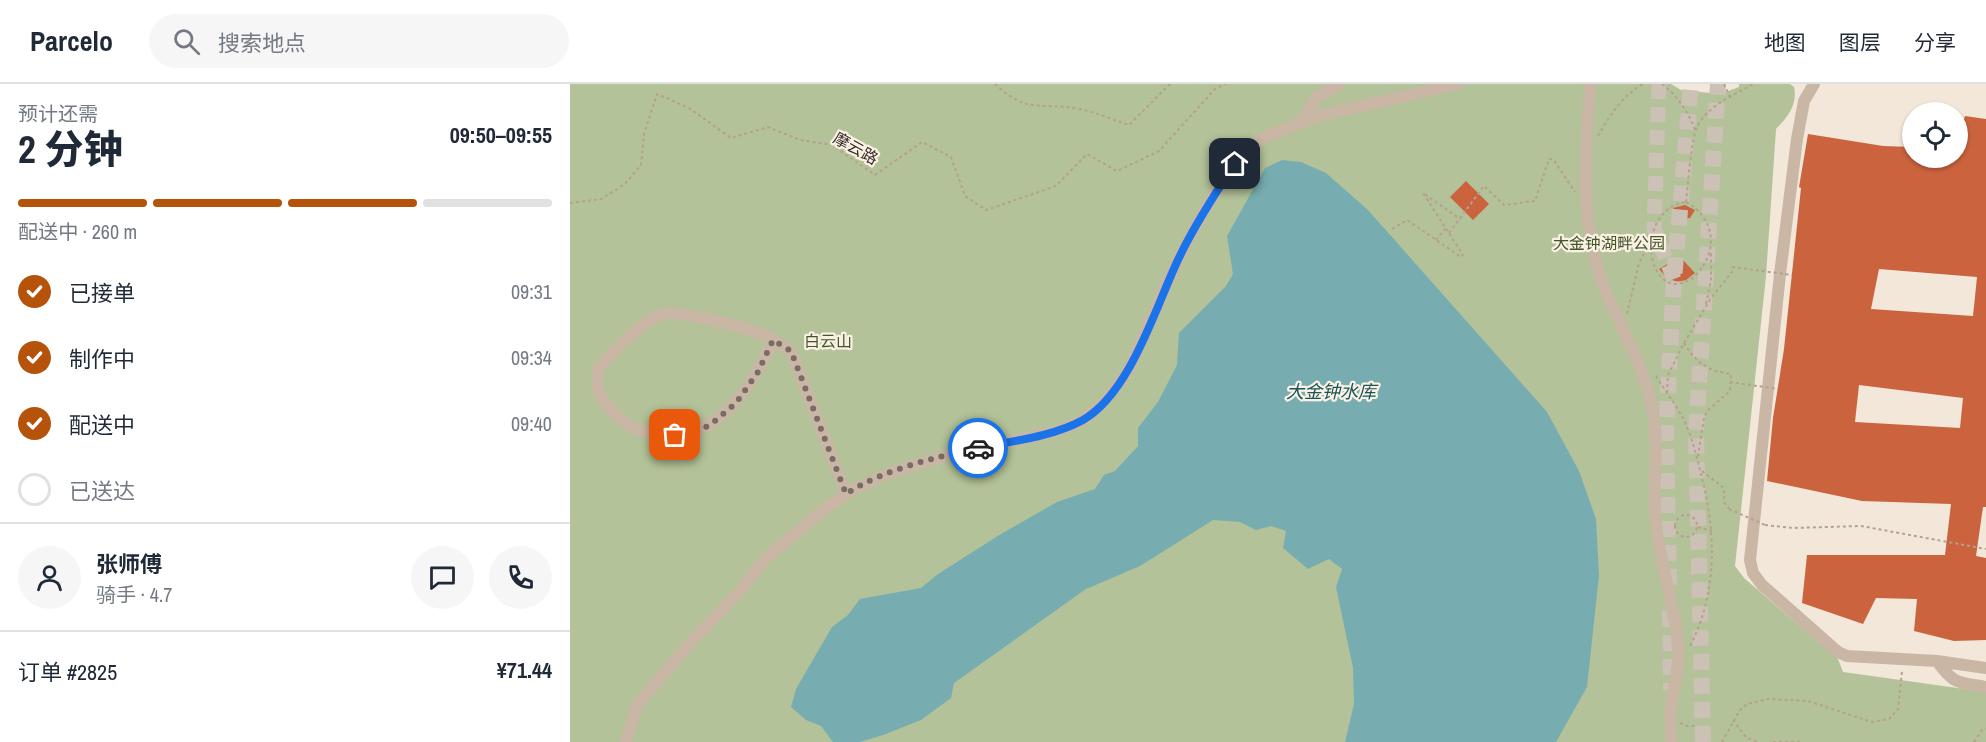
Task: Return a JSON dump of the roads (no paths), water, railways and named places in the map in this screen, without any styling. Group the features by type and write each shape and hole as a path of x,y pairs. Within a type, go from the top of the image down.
{"street":[{"path":"1300,123 1316,98 1339,84"},
{"path":"626,742 637,705 691,642 740,592 765,559 800,528 846,494 887,474 951,454 1054,432 1082,421 1106,400 1129,369 1177,261 1208,204 1249,146 1266,136 1326,114 1458,84"},
{"path":"1590,84 1586,146 1590,239 1602,282 1641,370 1654,415 1656,525 1673,607 1678,650 1670,716 1671,742"},
{"path":"1814,84 1804,101 1797,139 1750,560 1753,573 1762,585 1838,652 1855,658 1936,661 1986,668"},
{"path":"773,340 758,372 736,403 709,426 675,435 634,428 606,405 598,391 598,369 621,342 662,313 685,314 760,333 773,340 791,351 846,494"},
{"path":"1936,661 1949,678 1956,682 1986,687"}],"water":[{"name":"大金钟水库","path":"1282,160 1301,162 1326,173 1368,210 1547,412 1579,471 1596,519 1599,575 1587,687 1556,742 1345,742 1354,704 1353,668 1336,587 1342,569 1329,559 1308,569 1283,548 1286,531 1271,526 1256,530 1240,522 1213,520 1140,566 1086,589 954,683 951,698 921,720 860,742 833,742 821,726 806,720 791,707 796,689 832,627 848,615 860,599 921,588 938,574 1001,534 1057,502 1095,489 1104,475 1115,471 1138,446 1138,428 1158,402 1177,365 1179,333 1226,286 1233,274 1227,236 1265,168"}],"tunnel":[{"path":"1659,84 1654,229 1674,279"},
{"path":"1669,585 1666,432 1674,279 1691,84"},
{"path":"1703,742 1696,431 1718,84"},
{"path":"1670,611 1671,690"}],"park label":[{"name":"大金钟湖畔公园","path":"1609,243"},
{"name":"白云山","path":"828,341"}]}
